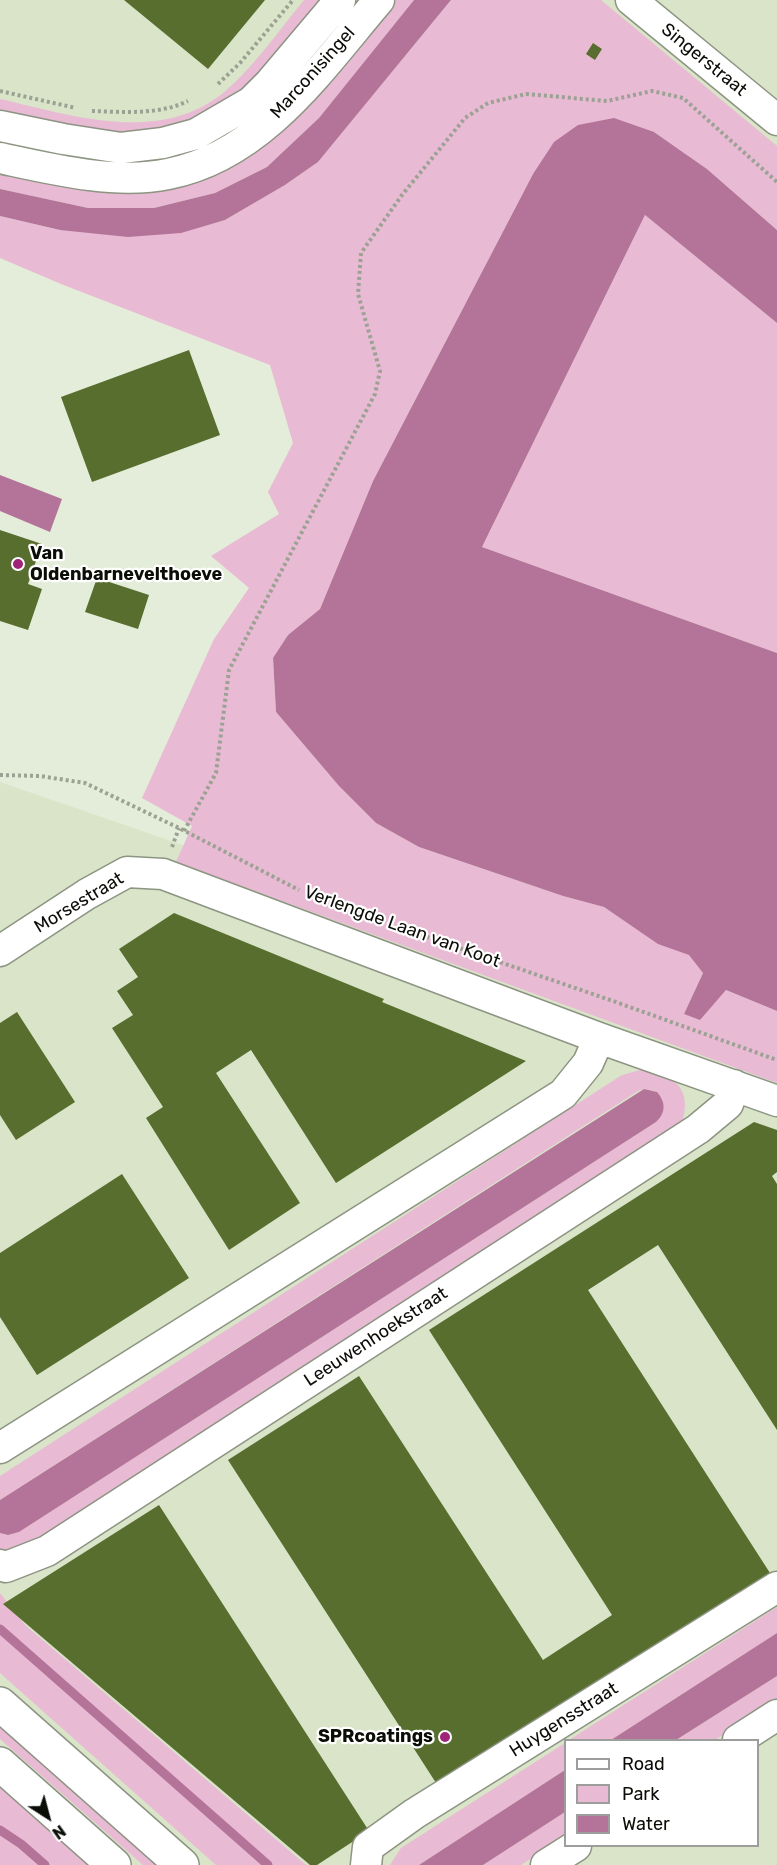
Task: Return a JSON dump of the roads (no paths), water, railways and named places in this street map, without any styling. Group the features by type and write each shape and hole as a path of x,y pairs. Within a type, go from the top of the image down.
{"main road":[{"path":"0,1704 182,1865"},
{"path":"0,1764 114,1865"}],"street":[{"name":"Marconisingel","path":"0,126 121,148 163,143 196,134 251,102 270,83 340,0"},
{"name":"Marconisingel","path":"0,158 66,172 122,177 166,175 199,166 242,142 277,116 294,100 379,0"},
{"name":"Singerstraat","path":"631,0 777,120"},
{"name":"Morsestraat","path":"0,951 87,894 127,872 164,874"},
{"name":"Verlengde Laan van Koot","path":"164,874 599,1038 777,1101"},
{"path":"0,1448 563,1094 588,1063 599,1038"},
{"name":"Leeuwenhoekstraat","path":"0,1565 6,1567 47,1551 698,1129 728,1104 734,1085"},
{"name":"Huygensstraat","path":"366,1865 368,1847 414,1814 777,1587"},
{"path":"740,1739 777,1715"},
{"path":"546,1865 573,1847"}],"water":[{"path":"414,0 451,0 318,162 285,185 225,220 181,233 128,237 60,230 0,216 0,189 88,208 154,208 215,193 267,167 319,118"},
{"path":"614,118 654,132 707,169 777,230 777,323 645,215 482,547 777,653 777,1011 726,990 700,1020 684,1014 703,973 689,955 658,944 604,907 563,896 419,847 376,823 339,786 276,712 273,658 288,635 320,609 373,481 533,174 554,142 578,125"},
{"path":"0,475 62,499 50,532 0,511"},
{"path":"644,1089 657,1092 662,1100 663,1111 656,1122 19,1532 8,1535 0,1533 0,1500"},
{"path":"777,1633 777,1676 678,1739 613,1739"},
{"path":"564,1771 564,1813 483,1865 419,1865"}],"waterway":[{"path":"0,1629 268,1865"},
{"path":"0,1830 21,1844 45,1865"}],"place":[{"name":"Van Oldenbarnevelthoeve","path":"18,564"},
{"name":"SPRcoatings","path":"445,1737"}]}
